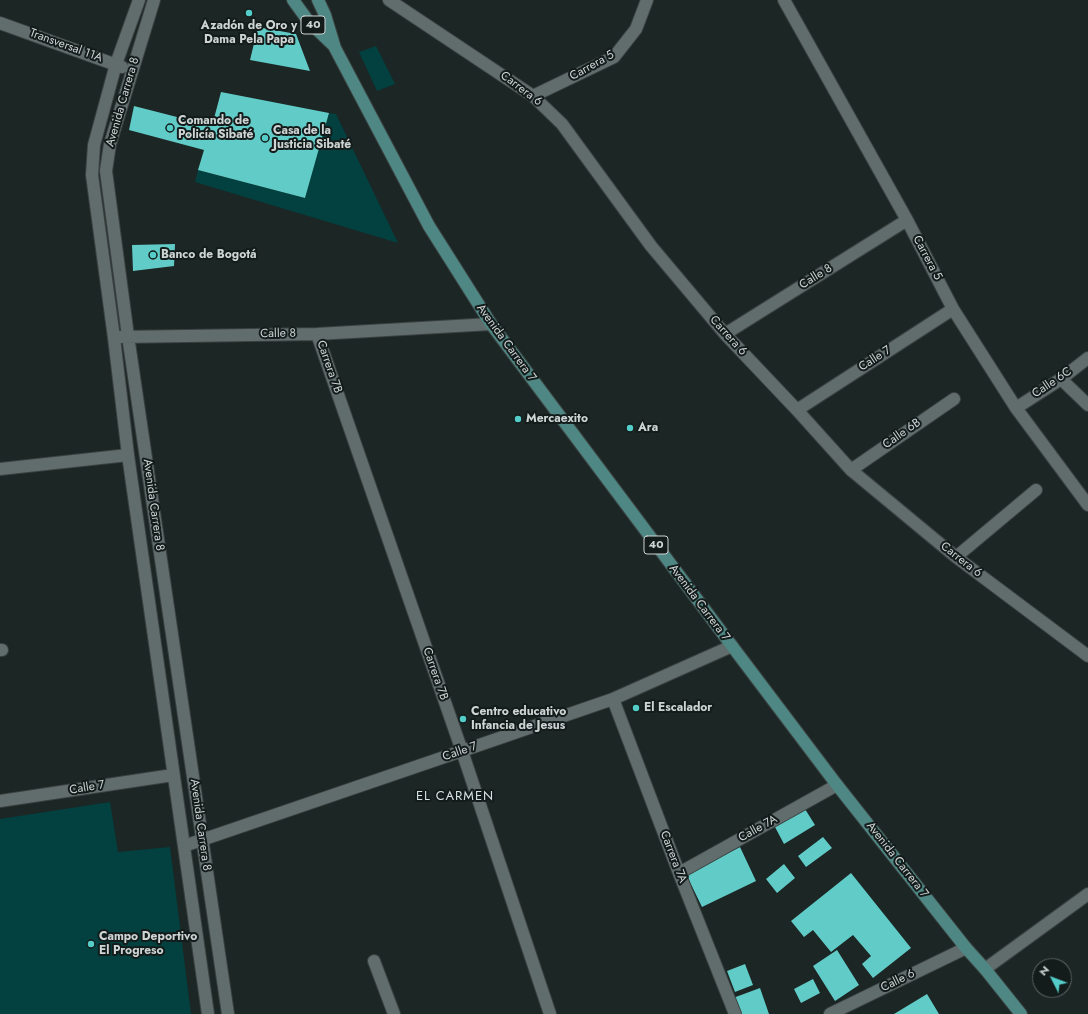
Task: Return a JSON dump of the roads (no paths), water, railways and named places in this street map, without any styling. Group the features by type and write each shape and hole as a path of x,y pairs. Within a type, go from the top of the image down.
{"main road":[{"name":"Avenida Carrera 7","path":"293,0 310,22 335,48"},
{"name":"Avenida Carrera 7","path":"318,0 325,15 335,48 429,226 491,324 837,785 966,948 1021,1014"}],"street":[{"name":"Avenida Carrera 8","path":"139,0 116,64 94,144 92,175 128,455 208,1014"},
{"name":"Avenida Carrera 8","path":"154,0 110,144 106,171 128,336 228,1014"},
{"name":"Carrera 6","path":"389,0 533,96 562,124 651,246 725,334 851,470 956,557 1088,656"},
{"name":"Carrera 5","path":"533,96 614,57 636,29 647,0"},
{"name":"Carrera 5","path":"784,0 907,220 953,309 1016,408 1088,505"},
{"name":"Transversal 11A","path":"0,23 132,71"},
{"name":"Calle 8","path":"725,334 907,220"},
{"name":"Calle 7","path":"797,410 953,309"},
{"name":"Calle 8","path":"114,338 128,336 317,334 491,324"},
{"name":"Carrera 7B","path":"317,334 462,752 550,1014"},
{"name":"Calle 6C","path":"1016,408 1088,358"},
{"path":"1061,378 1088,405"},
{"name":"Calle 6B","path":"851,470 954,399"},
{"path":"0,469 128,455"},
{"path":"956,557 1036,490"},
{"name":"Calle 7","path":"184,846 462,752 613,698 732,646"},
{"name":"Carrera 7A","path":"613,698 735,1014"},
{"name":"Calle 7","path":"0,802 173,775"},
{"name":"Calle 7A","path":"680,873 837,785"},
{"path":"985,969 1088,894"},
{"name":"Calle 6","path":"830,1014 966,948"},
{"path":"374,961 394,1014"}],"place":[{"name":"Azadón de Oro y Dama Pela Papa","path":"249,13"},
{"name":"Comando de Policía Sibaté","path":"170,128"},
{"name":"Casa de la Justicia Sibaté","path":"265,138"},
{"name":"Banco de Bogotá","path":"153,255"},
{"name":"Mercaexito","path":"518,419"},
{"name":"Ara","path":"630,428"},
{"name":"El Escalador","path":"636,708"},
{"name":"Centro educativo Infancia de Jesus","path":"463,719"},
{"name":"Campo Deportivo El Progreso","path":"91,944"}],"district":[{"name":"EL CARMEN","path":"455,797"}]}
